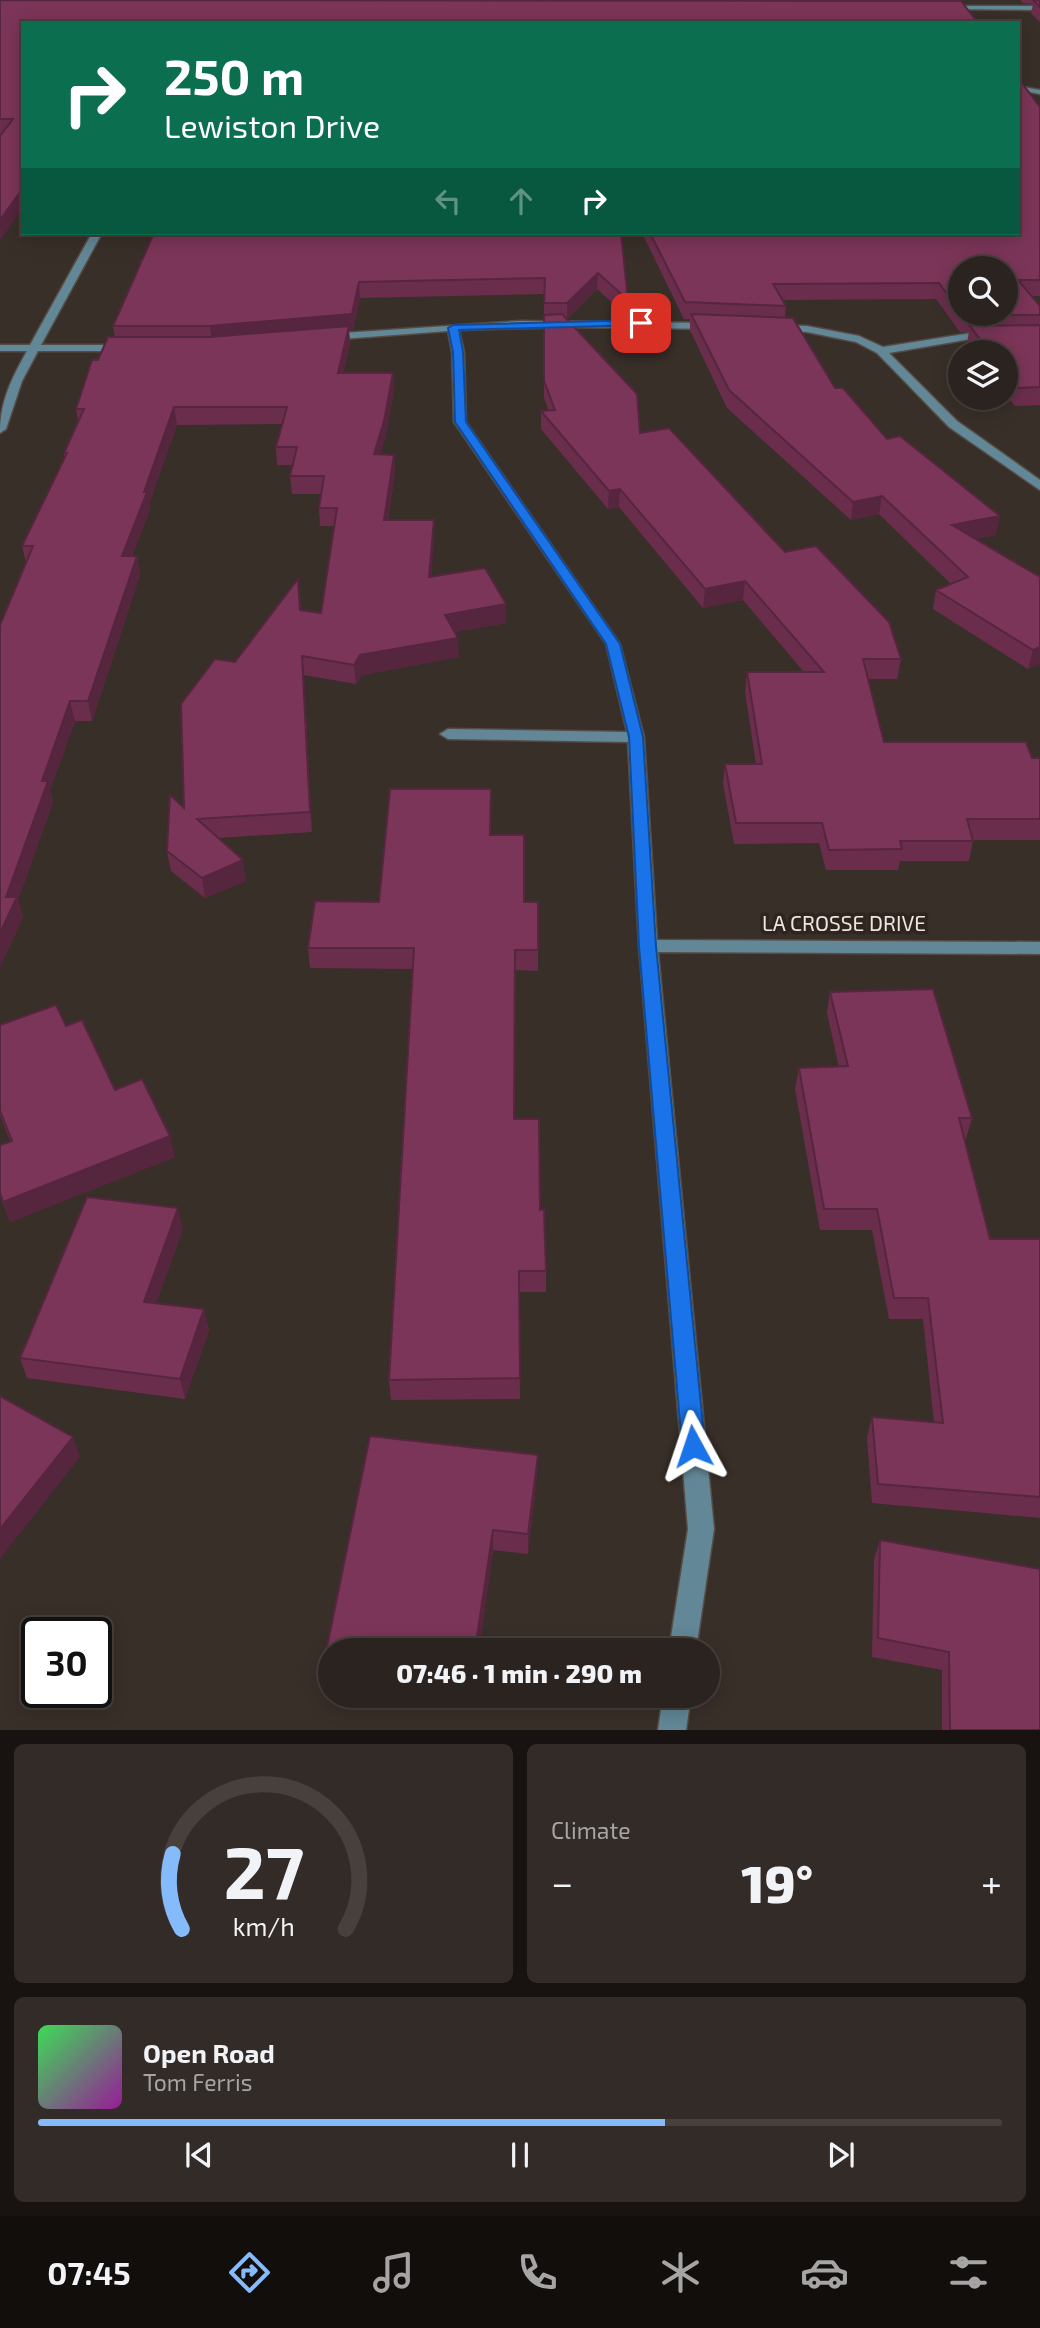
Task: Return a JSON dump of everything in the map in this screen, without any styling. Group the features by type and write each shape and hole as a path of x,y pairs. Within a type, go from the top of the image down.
{"street":[{"path":"942,8 1040,8"},
{"path":"1020,88 1040,92"},
{"path":"0,429 16,381 96,235"},
{"path":"321,337 453,328 641,323 724,326"},
{"path":"453,328 458,352 460,422 613,644 636,737 648,946 701,1529 686,1638"},
{"path":"766,328 807,329 859,339 881,351 953,424 1040,486"},
{"path":"881,351 971,336 1040,336"},
{"path":"0,348 135,348"},
{"path":"447,734 636,737"},
{"name":"LA CROSSE DRIVE","path":"648,946 1040,948"},
{"path":"672,1730 675,1708"}],"building":[{"path":"0,0 961,1 976,21 21,21 21,191 0,220 0,136 13,119 0,119"},
{"path":"1020,81 1040,107 1040,280 1018,280 1018,256 948,256 948,295 939,283 773,284 786,306 685,302 651,235 1020,235"},
{"path":"153,235 621,235 628,300 598,273 567,303 544,303 545,278 359,282 352,314 210,326 113,326"},
{"path":"1018,280 1040,306 1040,315 1018,315"},
{"path":"562,314 637,394 640,433 669,428 785,552 816,546 889,622 901,659 863,659 884,742 1026,742 1032,758 1040,758 1040,819 967,819 973,841 900,841 902,849 829,850 822,823 736,823 725,764 762,764 747,672 824,672 745,581 705,589 620,489 609,491 541,411 555,410 544,381 544,315"},
{"path":"691,314 793,318 835,388 843,388 887,439 900,436 1000,516 952,525 1040,577 1040,647 1033,650 936,590 968,577 882,496 853,502 729,390"},
{"path":"1040,325 1040,387 1018,388 1018,340 981,340 970,326"},
{"path":"349,326 338,373 393,373 384,421 374,454 394,455 384,520 434,520 429,577 485,568 506,604 445,615 458,638 360,655 354,665 302,656 310,812 197,819 243,860 202,878 167,851 170,795 184,808 181,704 215,659 235,662 298,579 300,610 321,613 337,508 319,508 324,476 290,476 297,447 276,447 287,407 174,407 144,492 147,492 122,556 137,556 88,701 70,701 42,781 48,781 6,897 17,897 0,933 0,625 33,546 22,546 67,453 64,453 84,409 76,409 92,360 98,360 108,337 210,337"},
{"path":"390,789 491,789 490,835 524,835 524,902 538,902 538,950 515,950 514,1119 539,1119 540,1210 544,1209 546,1271 519,1271 520,1378 389,1380 414,948 308,948 315,901 379,902"},
{"path":"933,989 972,1118 959,1118 990,1239 1040,1239 1040,1497 878,1484 872,1417 943,1423 928,1298 894,1298 877,1209 824,1209 799,1068 848,1066 830,992"},
{"path":"56,1005 66,1026 82,1020 115,1090 142,1079 170,1136 3,1202 0,1193 0,1145 12,1141 0,1111 0,1025"},
{"path":"87,1197 178,1208 144,1302 204,1309 180,1379 20,1358"},
{"path":"0,1396 73,1437 0,1529"},
{"path":"370,1436 538,1455 528,1534 493,1530 477,1638 329,1638"},
{"path":"880,1540 1040,1569 1040,1730 950,1730 949,1652 878,1638"}],"route":[{"path":"641,323 453,328 458,352 460,422 613,644 636,737 648,946 693,1446"}]}
